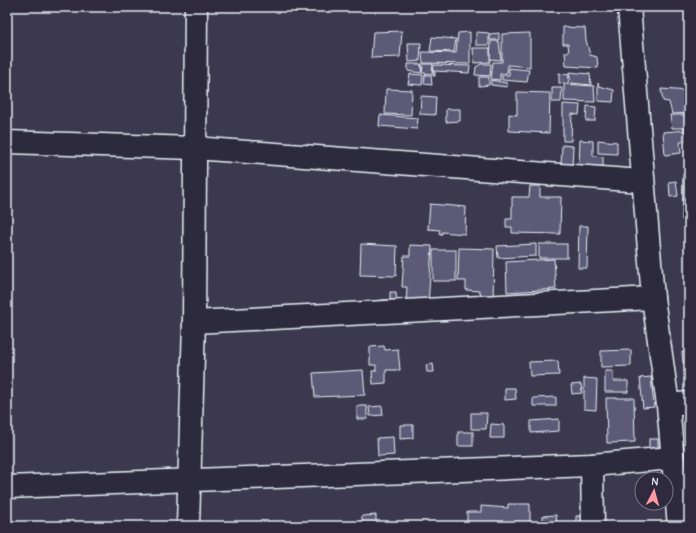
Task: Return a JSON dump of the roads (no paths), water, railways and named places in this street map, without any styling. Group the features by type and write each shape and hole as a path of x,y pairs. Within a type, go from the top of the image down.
{"street":[{"path":"188,526 194,322 196,7"},
{"path":"628,7 653,298 678,404 672,458 679,526"},
{"path":"7,142 194,148 642,181"},
{"path":"194,322 653,298"},
{"path":"7,487 189,482 592,465 672,458"},
{"path":"592,465 593,526"}]}
